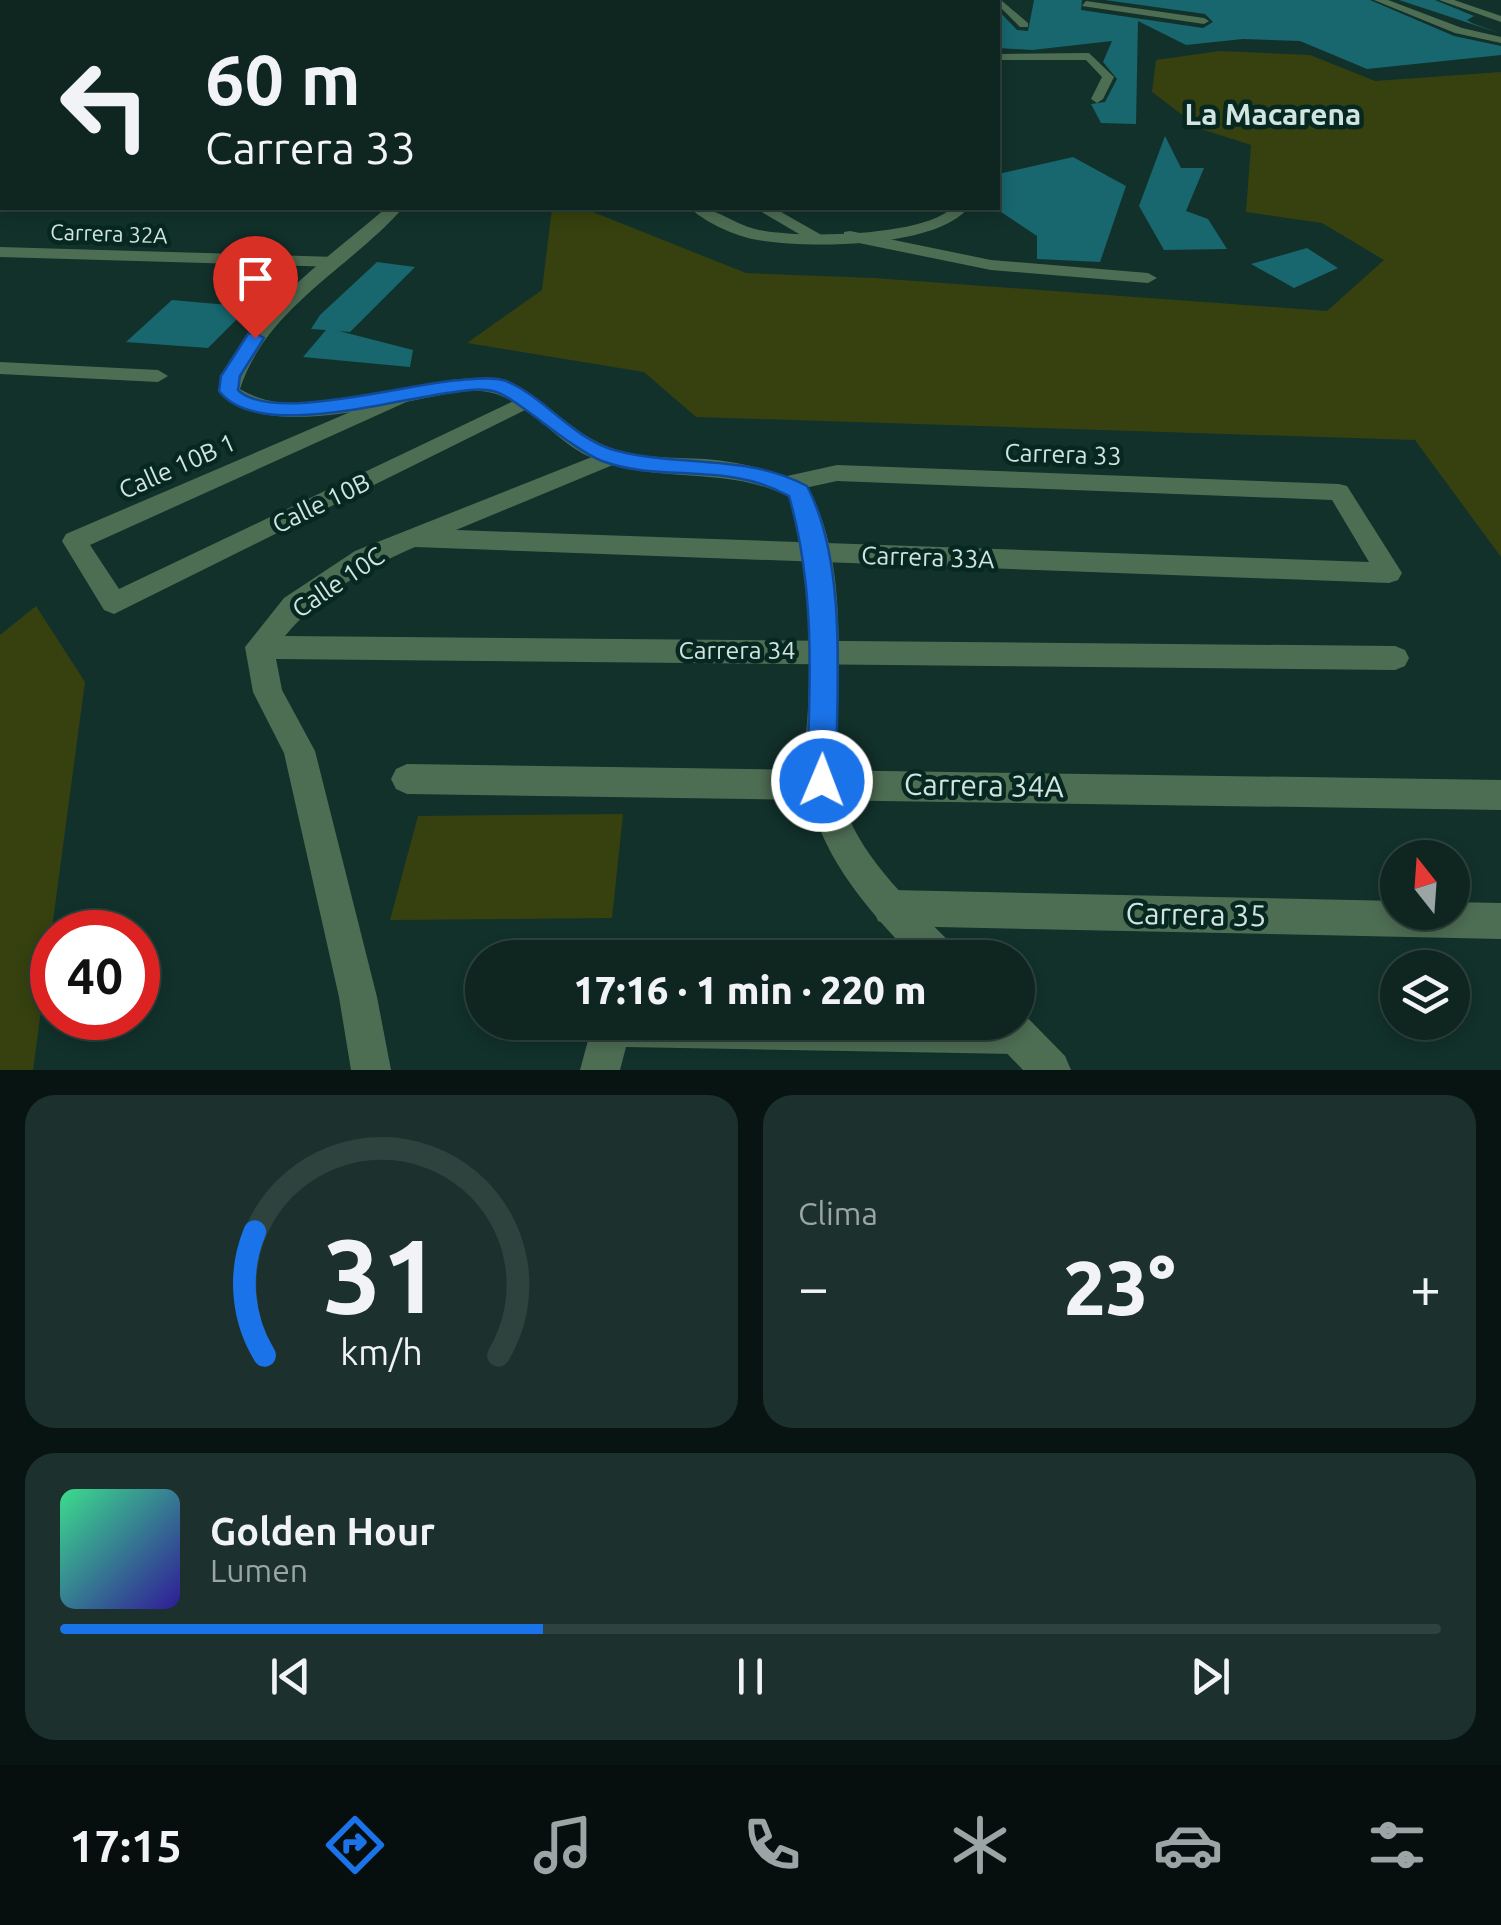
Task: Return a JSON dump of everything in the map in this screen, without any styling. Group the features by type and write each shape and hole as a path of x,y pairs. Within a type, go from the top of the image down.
{"street":[{"path":"1092,0 1086,4 1204,21"},
{"path":"1379,0 1498,41"},
{"path":"1444,0 1501,19"},
{"path":"1000,5 1024,24 1000,28"},
{"path":"1000,57 1089,56 1108,77 1097,98"},
{"path":"336,262 393,210"},
{"path":"702,210 756,235 834,237 937,225 960,210"},
{"path":"768,210 834,237 991,265 1148,278"},
{"name":"Carrera 32A","path":"0,252 336,262"},
{"name":"Carrera 33","path":"336,262 255,338 236,366 228,391 238,401 261,410 310,408 410,392 500,385 579,442 612,457 740,470 792,488 837,473 1339,492 1389,573"},
{"path":"0,368 158,376"},
{"name":"Calle 10B 1","path":"114,603 75,541 410,392"},
{"name":"Calle 10B","path":"114,603 528,403"},
{"name":"Calle 10C","path":"260,647 294,606 364,558 612,457"},
{"path":"792,488 817,553 824,650 822,781 847,851 890,908 922,940"},
{"name":"Carrera 33A","path":"407,538 1389,573"},
{"path":"260,647 268,692 298,750 358,997 370,1070"},
{"name":"Carrera 34","path":"260,647 1395,658"},
{"name":"Carrera 34A","path":"407,778 822,781 1501,794"},
{"name":"Carrera 35","path":"890,908 1501,921"},
{"path":"600,1070 607,1040"},
{"path":"1021,1040 1052,1070"}],"green space":[{"path":"1220,51 1310,55 1375,81 1501,72 1501,557 1415,440 696,417 644,372 467,343 542,290 552,210 588,210 746,273 874,278 1327,311 1384,260 1322,223 1246,212 1251,145 1201,129 1152,92 1156,60"},
{"path":"36,606 85,682 54,910 30,910 30,1040 37,1040 33,1070 0,1070 0,635"},
{"path":"623,814 612,918 390,920 418,816"}],"building":[{"path":"1034,0 1082,0 1081,10 1203,28 1213,22 1205,14 1105,0 1370,0 1454,36 1501,46 1501,55 1367,69 1300,41 1243,39 1186,45 1138,21 1136,124 1101,123 1091,104 1105,102 1117,79 1103,62 1112,41 1032,50 1000,48 1000,12 1017,30 1028,31"},
{"path":"1399,0 1435,0 1474,16 1467,20 1499,33"},
{"path":"1165,136 1181,168 1204,168 1186,211 1208,219 1227,249 1164,250 1139,206"},
{"path":"1073,157 1126,186 1100,262 1037,259 1037,236 998,210 1000,174"},
{"path":"1307,248 1338,268 1294,288 1251,264"},
{"path":"377,262 415,267 350,332 339,331 413,350 410,367 303,357 326,330 311,329 320,315"},
{"path":"172,300 250,306 208,348 126,342"}],"district":[{"name":"La Macarena","path":"1273,114"}],"route":[{"path":"255,338 230,376 228,391 238,401 261,410 295,410 479,383 500,385 579,442 612,457 740,470 775,478 799,492 817,553 824,650 822,781"}]}
